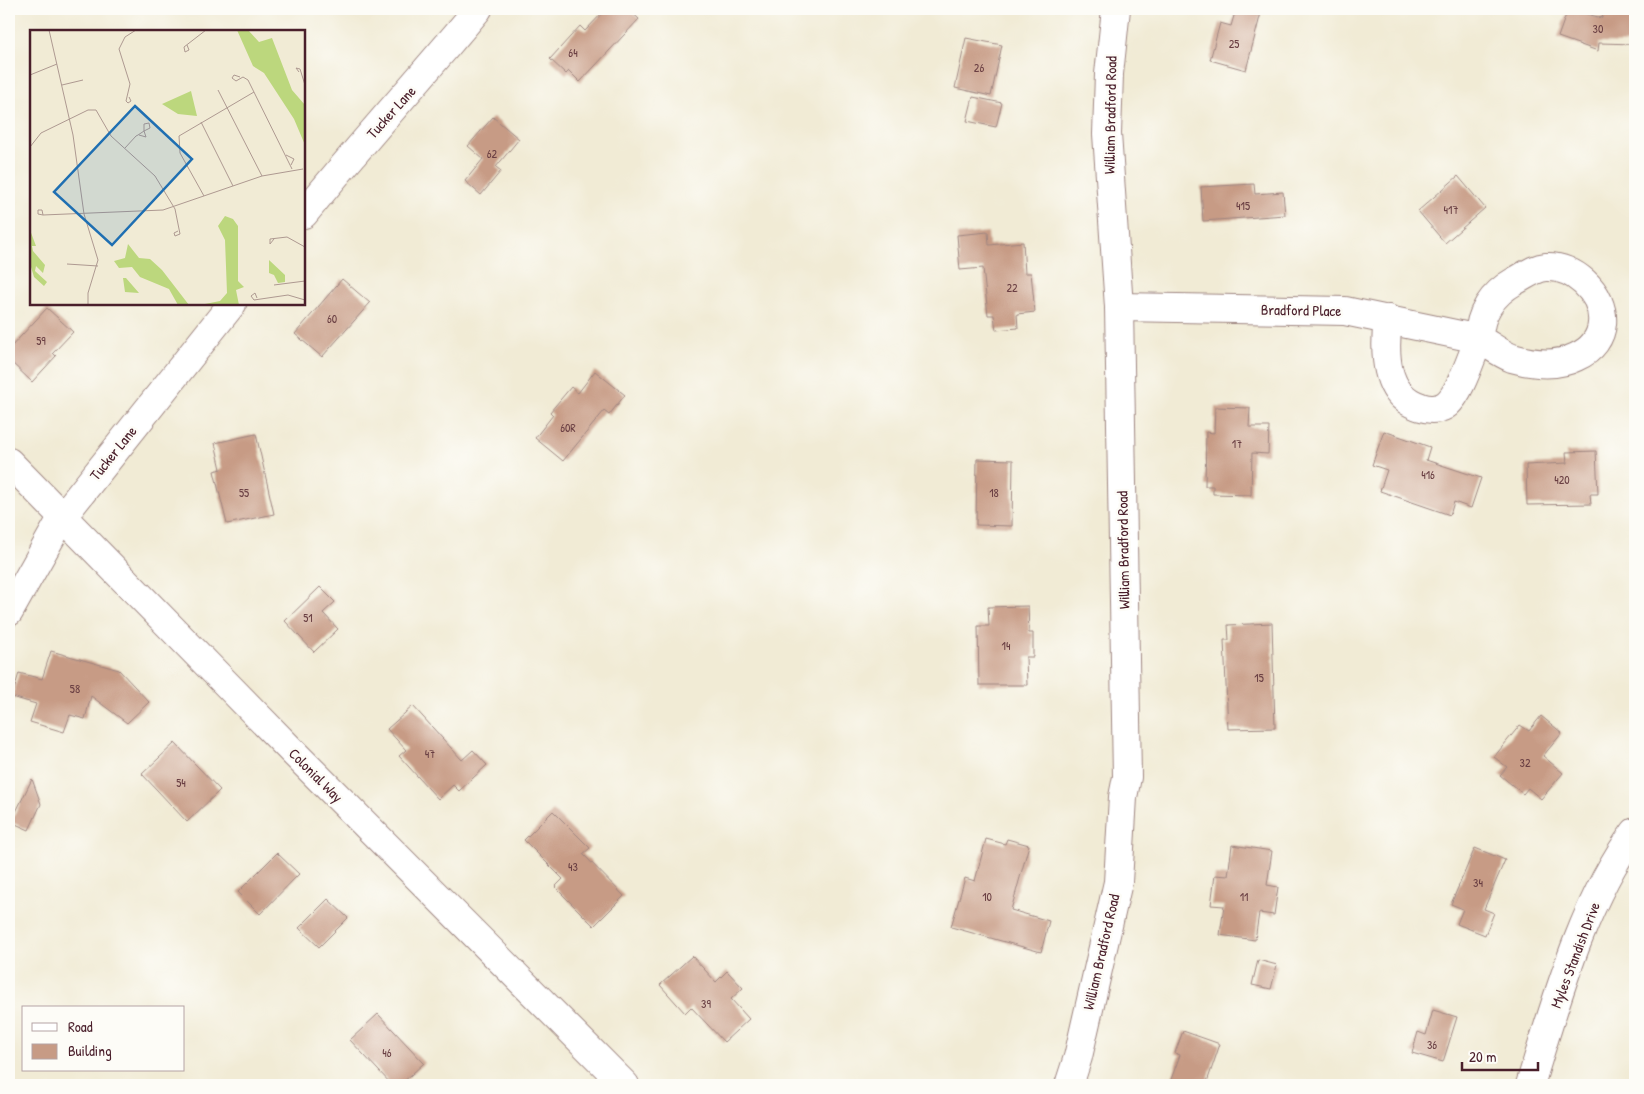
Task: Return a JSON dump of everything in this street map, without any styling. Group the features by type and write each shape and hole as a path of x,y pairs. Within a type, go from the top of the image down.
{"street":[{"name":"Tucker Lane","path":"305,213 419,81 478,9"},
{"name":"William Bradford Road","path":"1069,1085 1078,1057 1118,882 1123,798 1127,778 1119,307 1106,134 1109,74 1116,9"},
{"name":"Tucker Lane","path":"9,612 63,516 231,305"},
{"name":"Bradford Place","path":"1119,307 1333,310 1388,319 1479,339 1453,397 1441,407 1423,408 1403,397 1389,374 1385,352 1388,319"},
{"name":"Colonial Way","path":"9,462 291,750 625,1085"},
{"name":"Myles Standish Drive","path":"1530,1085 1548,1025 1591,908 1612,868 1635,832"}],"building":[{"path":"606,9 628,9 639,19 580,82 569,71 566,74 550,59 580,26 585,31"},
{"path":"1236,9 1262,9 1246,70 1210,60 1220,23 1231,26"},
{"path":"1568,9 1602,18 1605,9 1635,9 1635,44 1599,43 1598,51 1558,37"},
{"path":"966,38 1002,45 991,96 955,88"},
{"path":"973,97 1002,103 996,127 967,121"},
{"path":"493,117 519,139 496,167 501,171 481,195 465,181 483,159 468,146"},
{"path":"1458,176 1485,208 1445,243 1418,211"},
{"path":"1254,184 1255,194 1283,192 1285,215 1203,221 1201,187"},
{"path":"988,232 989,245 1023,242 1025,273 1031,273 1035,312 1017,314 1018,328 996,330 994,315 988,315 983,268 960,270 957,235"},
{"path":"342,279 370,303 322,357 295,334"},
{"path":"47,308 73,332 53,353 56,356 32,382 9,360 9,349"},
{"path":"595,371 625,395 609,415 604,411 563,461 535,438 553,415 550,412 571,387 578,393"},
{"path":"1215,407 1250,408 1249,427 1269,427 1268,454 1252,453 1251,495 1213,494 1213,486 1205,486 1206,432 1214,433"},
{"path":"1384,431 1430,447 1426,460 1481,478 1471,508 1454,502 1450,515 1380,491 1387,470 1372,465"},
{"path":"256,434 274,514 227,524 214,471 221,469 215,443"},
{"path":"1596,451 1598,494 1590,494 1591,504 1527,505 1526,465 1567,463 1566,452"},
{"path":"977,459 1013,460 1012,526 976,525"},
{"path":"320,587 335,602 323,613 338,629 314,652 285,621"},
{"path":"1028,606 1029,633 1033,633 1033,657 1026,657 1027,685 979,685 978,626 989,626 988,607"},
{"path":"1272,623 1275,728 1228,729 1224,640 1229,640 1228,625"},
{"path":"51,651 119,670 149,702 127,723 91,696 85,719 70,715 64,732 30,722 36,704 12,697 19,673 42,679"},
{"path":"413,706 462,760 473,750 487,765 459,791 453,785 438,799 399,756 406,750 387,729"},
{"path":"1541,716 1562,733 1543,756 1563,773 1541,799 1528,788 1523,794 1500,775 1507,767 1494,757 1520,725 1529,731"},
{"path":"175,743 220,790 187,822 142,774"},
{"path":"32,779 41,804 29,830 11,822"},
{"path":"553,811 590,848 583,854 624,896 594,926 555,887 563,879 524,840"},
{"path":"986,839 1005,844 1007,839 1029,845 1011,910 1049,921 1041,952 951,927 965,878 975,881"},
{"path":"1232,845 1272,851 1267,885 1278,887 1274,915 1259,913 1255,940 1220,935 1224,906 1211,905 1215,875 1228,876"},
{"path":"1475,848 1505,860 1484,909 1494,913 1485,935 1457,924 1463,909 1451,904"},
{"path":"277,853 299,874 260,914 238,892"},
{"path":"328,899 348,918 319,947 299,928"},
{"path":"692,956 716,982 727,971 743,988 731,999 749,1019 724,1042 691,1007 685,1013 660,985"},
{"path":"1258,960 1277,965 1271,989 1252,985"},
{"path":"1433,1010 1457,1017 1443,1062 1412,1053 1418,1032 1426,1035"},
{"path":"378,1014 424,1063 400,1085 392,1085 350,1040"},
{"path":"1183,1031 1220,1044 1206,1085 1169,1085 1180,1055 1175,1053"}]}
